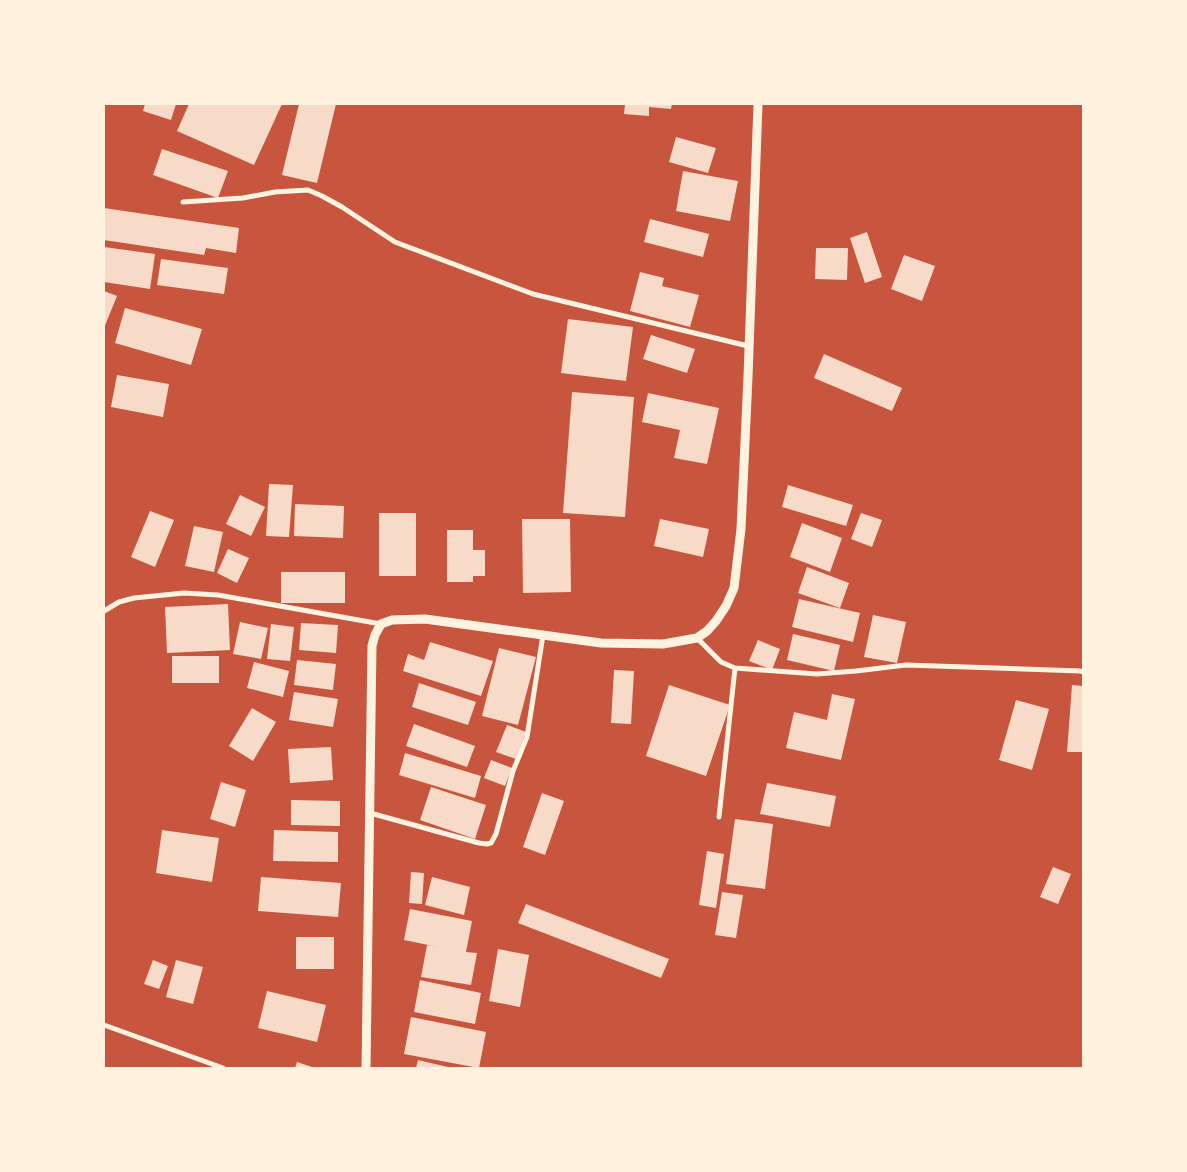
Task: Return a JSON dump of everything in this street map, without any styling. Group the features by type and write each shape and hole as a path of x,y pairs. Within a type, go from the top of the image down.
{"street":[{"path":"104,611 119,602 134,598 184,594 218,596 381,624 392,620 425,619 601,643 663,644 697,638 707,632 726,606 734,588 741,529 758,104"},
{"path":"183,202 243,198 276,192 308,190 342,207 395,242 533,294 748,346"},
{"path":"366,1068 372,646 381,624"},
{"path":"370,813 487,844 491,842 496,834 513,771 527,737 543,636"},
{"path":"697,638 722,662 735,668 817,674 856,672 906,665 1083,672"},
{"path":"720,817 735,668"},
{"path":"104,1025 223,1068"}],"building":[{"path":"145,104 176,104 171,120 143,111"},
{"path":"189,104 282,104 254,165 177,131"},
{"path":"299,104 336,104 317,183 282,175"},
{"path":"625,104 672,104 671,109 649,107 649,116 624,114"},
{"path":"676,137 716,148 708,173 669,162"},
{"path":"162,149 228,171 218,198 153,175"},
{"path":"683,171 738,181 730,221 676,211"},
{"path":"104,208 239,228 236,253 206,248 204,255 104,240"},
{"path":"650,219 709,234 703,257 644,242"},
{"path":"867,232 882,277 865,283 850,238"},
{"path":"104,247 155,254 150,289 104,282"},
{"path":"816,248 848,248 847,280 815,279"},
{"path":"904,255 935,266 922,301 891,289"},
{"path":"161,259 228,268 224,294 157,285"},
{"path":"640,272 664,278 662,286 699,295 690,327 630,311"},
{"path":"104,291 117,296 104,328"},
{"path":"125,308 202,329 191,365 115,343"},
{"path":"568,319 633,327 626,381 561,373"},
{"path":"651,335 695,349 687,373 643,359"},
{"path":"824,354 902,388 892,411 814,378"},
{"path":"117,375 169,384 163,417 111,407"},
{"path":"572,392 634,397 625,517 563,513"},
{"path":"648,393 719,408 707,464 674,458 680,430 642,422"},
{"path":"269,484 293,485 289,537 266,536"},
{"path":"788,485 853,505 846,526 782,507"},
{"path":"240,495 265,507 251,536 226,524"},
{"path":"295,504 344,506 343,538 294,536"},
{"path":"150,511 174,520 155,567 131,557"},
{"path":"379,513 416,513 416,576 379,576"},
{"path":"861,513 882,520 872,547 851,539"},
{"path":"522,519 570,519 571,592 523,593"},
{"path":"660,519 709,529 703,557 654,546"},
{"path":"802,523 842,538 830,572 790,557"},
{"path":"194,526 223,532 214,572 185,566"},
{"path":"447,530 473,530 473,550 485,550 485,576 473,576 473,582 447,582"},
{"path":"228,549 249,558 237,583 217,573"},
{"path":"807,567 849,583 840,608 798,593"},
{"path":"281,572 345,572 345,603 281,603"},
{"path":"799,599 860,613 853,642 792,627"},
{"path":"228,604 230,650 167,653 165,607"},
{"path":"873,615 906,622 897,663 864,657"},
{"path":"240,622 268,628 261,659 233,654"},
{"path":"301,623 338,625 336,653 299,650"},
{"path":"271,624 294,627 290,661 267,659"},
{"path":"793,634 840,645 834,671 787,660"},
{"path":"758,640 780,649 772,670 749,661"},
{"path":"430,642 493,661 481,696 403,671 408,654 424,660"},
{"path":"499,648 536,657 518,725 482,716"},
{"path":"172,656 219,656 219,683 172,683"},
{"path":"297,660 336,664 333,690 294,685"},
{"path":"254,662 289,671 283,697 247,688"},
{"path":"614,670 634,671 631,724 611,723"},
{"path":"419,683 476,702 468,725 412,707"},
{"path":"669,685 730,705 706,776 646,756"},
{"path":"1072,685 1083,686 1083,752 1067,752"},
{"path":"294,692 338,699 333,727 289,720"},
{"path":"832,694 855,699 841,760 786,748 794,712 827,720"},
{"path":"1016,700 1049,709 1032,770 999,760"},
{"path":"252,708 276,722 253,761 229,746"},
{"path":"414,724 475,746 467,767 406,746"},
{"path":"507,725 526,732 516,759 496,752"},
{"path":"331,747 333,780 290,783 288,749"},
{"path":"405,753 481,776 475,798 399,775"},
{"path":"491,760 512,768 505,786 484,778"},
{"path":"221,782 246,790 235,827 210,819"},
{"path":"767,783 836,796 830,827 760,814"},
{"path":"431,787 486,805 475,839 420,820"},
{"path":"542,793 564,801 545,855 523,847"},
{"path":"291,800 340,801 340,826 291,825"},
{"path":"735,819 773,824 765,889 726,884"},
{"path":"162,830 219,838 212,882 156,873"},
{"path":"274,830 338,832 338,862 273,861"},
{"path":"707,851 724,854 716,908 699,905"},
{"path":"1053,867 1071,874 1058,904 1040,897"},
{"path":"411,872 424,873 422,904 409,903"},
{"path":"261,877 341,883 338,917 258,911"},
{"path":"432,877 470,887 464,915 425,905"},
{"path":"722,892 743,895 736,938 715,935"},
{"path":"526,904 669,959 661,978 518,923"},
{"path":"410,909 472,921 466,952 477,953 471,985 421,977 427,945 438,947 404,940"},
{"path":"296,937 334,937 334,969 296,969"},
{"path":"498,949 529,955 520,1007 489,1001"},
{"path":"153,960 168,966 159,989 144,984"},
{"path":"176,960 203,967 193,1004 166,997"},
{"path":"420,980 481,993 475,1024 414,1012"},
{"path":"267,991 326,1005 317,1042 258,1028"},
{"path":"411,1017 486,1032 479,1068 404,1054"},
{"path":"418,1060 448,1067 448,1068 416,1068"},
{"path":"297,1062 315,1068 295,1068"}]}
